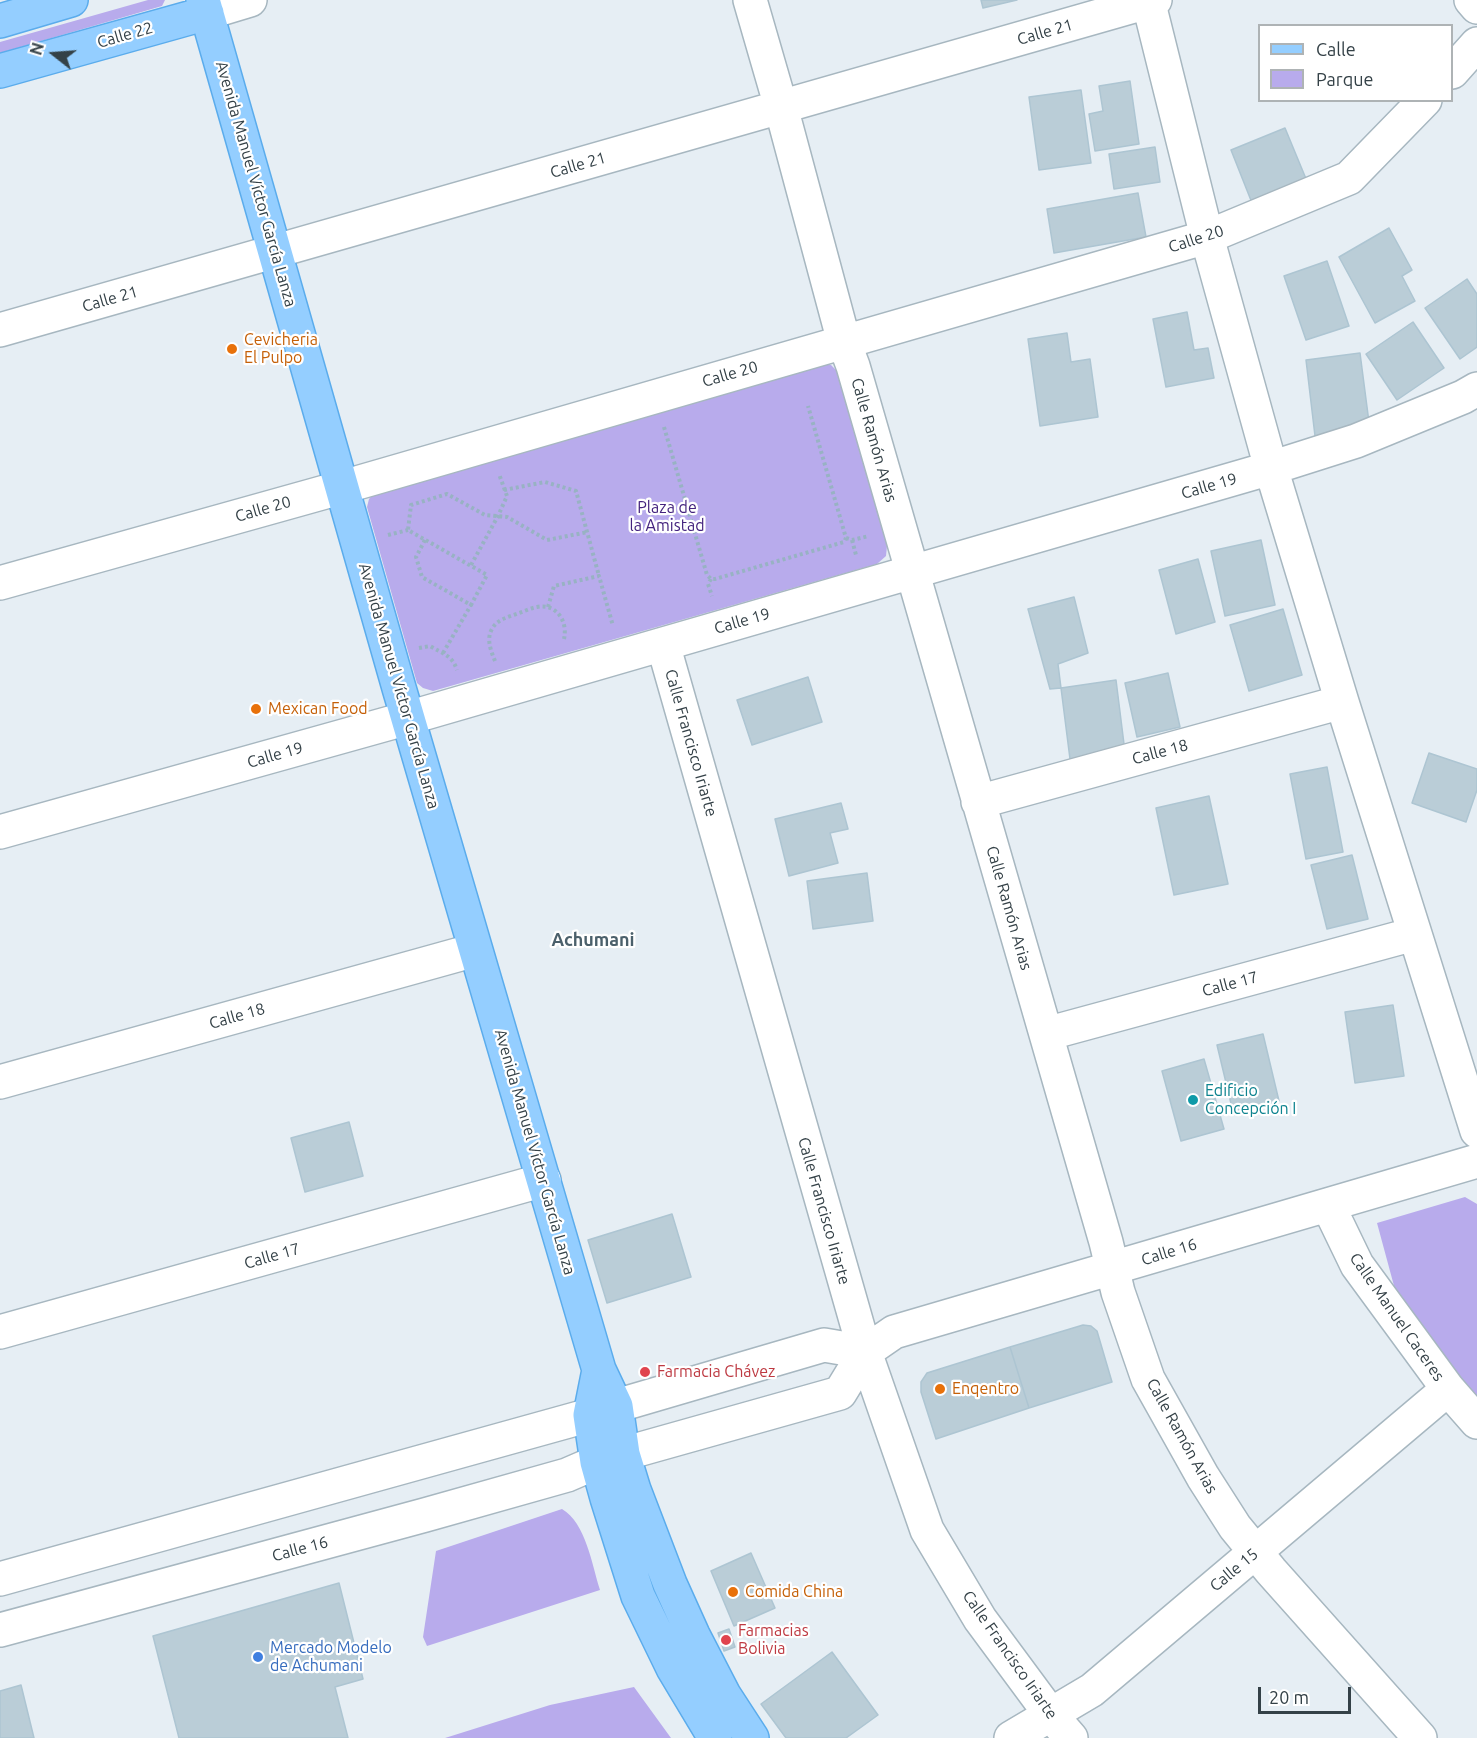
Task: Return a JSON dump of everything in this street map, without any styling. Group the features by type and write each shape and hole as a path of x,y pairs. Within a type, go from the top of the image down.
{"main road":[{"path":"0,21 71,0"},
{"name":"Calle 22","path":"0,70 205,6"},
{"name":"Avenida Manuel Víctor García Lanza","path":"205,6 408,718 598,1370 610,1458"},
{"path":"610,1458 607,1498 638,1596 673,1668 715,1738"},
{"path":"610,1458 638,1500 670,1584 693,1635 724,1695 752,1738"}],"street":[{"name":"Calle 22","path":"205,6 250,0"},
{"name":"Calle Ramón Arias","path":"750,0 844,342 853,366 1046,1034 1118,1292 1148,1379 1203,1477 1235,1527 1420,1738"},
{"path":"1471,0 1477,7"},
{"name":"Calle 21","path":"0,330 1151,1"},
{"path":"1151,1 1207,237 1271,468 1477,1131"},
{"path":"1453,71 1477,44"},
{"name":"Calle 20","path":"0,583 343,487 1207,237 1349,178 1423,102"},
{"name":"Calle 19","path":"0,832 408,718 1271,468 1356,441 1463,397 1477,389"},
{"name":"Calle Francisco Iriarte","path":"663,644 865,1352 927,1530 980,1619 1061,1726"},
{"name":"Calle 18","path":"978,802 1342,702"},
{"name":"Calle 17","path":"1046,1034 1414,934"},
{"name":"Calle 18","path":"0,1082 475,950"},
{"name":"Calle 16","path":"0,1630 436,1512 567,1475 610,1458 840,1393 865,1352 894,1332 1477,1161"},
{"name":"Calle 17","path":"0,1332 544,1180"},
{"name":"Calle Manuel Caceres","path":"1328,1205 1357,1265 1448,1389 1477,1422"},
{"path":"0,1580 603,1411 824,1345 865,1352"},
{"name":"Calle 15","path":"1011,1738 1061,1726 1092,1690 1448,1389"}],"path":[{"path":"808,406 846,538"},
{"path":"663,423 707,575 711,579"},
{"path":"471,565 507,496 495,464"},
{"path":"504,490 545,482 576,491 615,634"},
{"path":"408,530 411,505 447,494 485,515 507,517 546,540 588,532"},
{"path":"381,537 408,530 487,575 443,654"},
{"path":"846,538 852,540 873,535"},
{"path":"709,588 708,584 711,579 844,542 846,538"},
{"path":"425,540 416,557 422,578 471,605"},
{"path":"852,540 858,558"},
{"path":"548,607 554,586 599,576"},
{"path":"497,667 489,644 491,630 500,620 538,607 548,607 557,611 563,619 566,629 561,644"},
{"path":"413,650 429,646 453,660 459,678"}],"green space":[{"path":"148,0 165,0 162,6 0,53 0,42"},
{"name":"Plaza de la Amistad","path":"822,364 831,365 836,370 887,546 886,556 877,564 433,691 417,683 367,507 374,493"},
{"path":"1465,1197 1477,1204 1477,1406 1400,1308 1377,1223"},
{"path":"562,1509 570,1515 582,1534 600,1590 427,1646 423,1637 436,1551"},
{"path":"634,1687 671,1738 445,1738 550,1705"}],"building":[{"path":"981,0 1017,0 983,8"},
{"path":"1130,81 1139,144 1095,151 1089,114 1103,111 1099,86"},
{"path":"1081,90 1091,163 1039,170 1029,97"},
{"path":"1285,128 1309,186 1254,208 1231,150"},
{"path":"1155,147 1160,182 1114,189 1109,154"},
{"path":"1138,193 1146,237 1054,253 1047,209"},
{"path":"1389,228 1412,270 1402,276 1415,301 1375,323 1339,257"},
{"path":"1327,261 1349,326 1306,340 1284,276"},
{"path":"1467,279 1477,294 1477,347 1460,359 1425,308"},
{"path":"1187,312 1194,350 1208,348 1214,378 1166,387 1153,319"},
{"path":"1413,322 1444,368 1397,400 1366,354"},
{"path":"1067,333 1071,362 1090,359 1098,417 1040,426 1028,339"},
{"path":"1360,353 1370,430 1315,436 1306,360"},
{"path":"1261,540 1275,605 1225,616 1211,551"},
{"path":"1198,559 1215,622 1176,634 1159,570"},
{"path":"1074,597 1088,653 1058,664 1061,688 1050,689 1028,609"},
{"path":"1283,609 1302,675 1249,691 1230,625"},
{"path":"1168,673 1180,727 1137,737 1125,683"},
{"path":"808,677 822,722 752,745 737,700"},
{"path":"1116,680 1125,752 1070,759 1061,688"},
{"path":"1429,753 1477,769 1477,790 1466,822 1412,803"},
{"path":"1327,767 1343,852 1306,859 1290,774"},
{"path":"1209,796 1228,884 1174,895 1156,808"},
{"path":"841,803 848,829 830,833 838,863 789,876 775,819"},
{"path":"1352,855 1368,919 1327,929 1311,865"},
{"path":"867,873 873,921 813,929 807,881"},
{"path":"1393,1005 1404,1076 1355,1083 1345,1012"},
{"path":"1263,1034 1279,1101 1233,1112 1217,1045"},
{"name":"Edificio Concepción I","path":"1204,1059 1224,1129 1181,1141 1162,1071"},
{"path":"349,1122 363,1176 305,1192 291,1138"},
{"path":"672,1214 691,1277 607,1303 588,1240"},
{"path":"1083,1325 1091,1326 1097,1331 1112,1382 1029,1408 1010,1347"},
{"path":"1010,1347 1029,1408 936,1439 921,1392 921,1382 927,1373"},
{"path":"751,1553 775,1608 734,1626 711,1571"},
{"name":"Mercado Modelo de Achumani","path":"339,1583 363,1679 335,1687 348,1738 179,1738 153,1636"},
{"name":"Farmacias Bolivia","path":"729,1629 735,1647 724,1651 718,1633"},
{"path":"832,1652 878,1715 846,1738 786,1738 761,1704"},
{"path":"21,1685 34,1738 0,1738 0,1691"}],"place":[{"name":"Cevicheria El Pulpo","path":"232,349"},
{"name":"Mexican Food","path":"256,709"},
{"name":"Edificio Concepción I","path":"1193,1100"},
{"name":"Farmacia Chávez","path":"645,1372"},
{"name":"Enqentro","path":"940,1389"},
{"name":"Comida China","path":"733,1592"},
{"name":"Farmacias Bolivia","path":"726,1640"},
{"name":"Mercado Modelo de Achumani","path":"258,1657"}],"district":[{"name":"Achumani","path":"593,940"}]}
